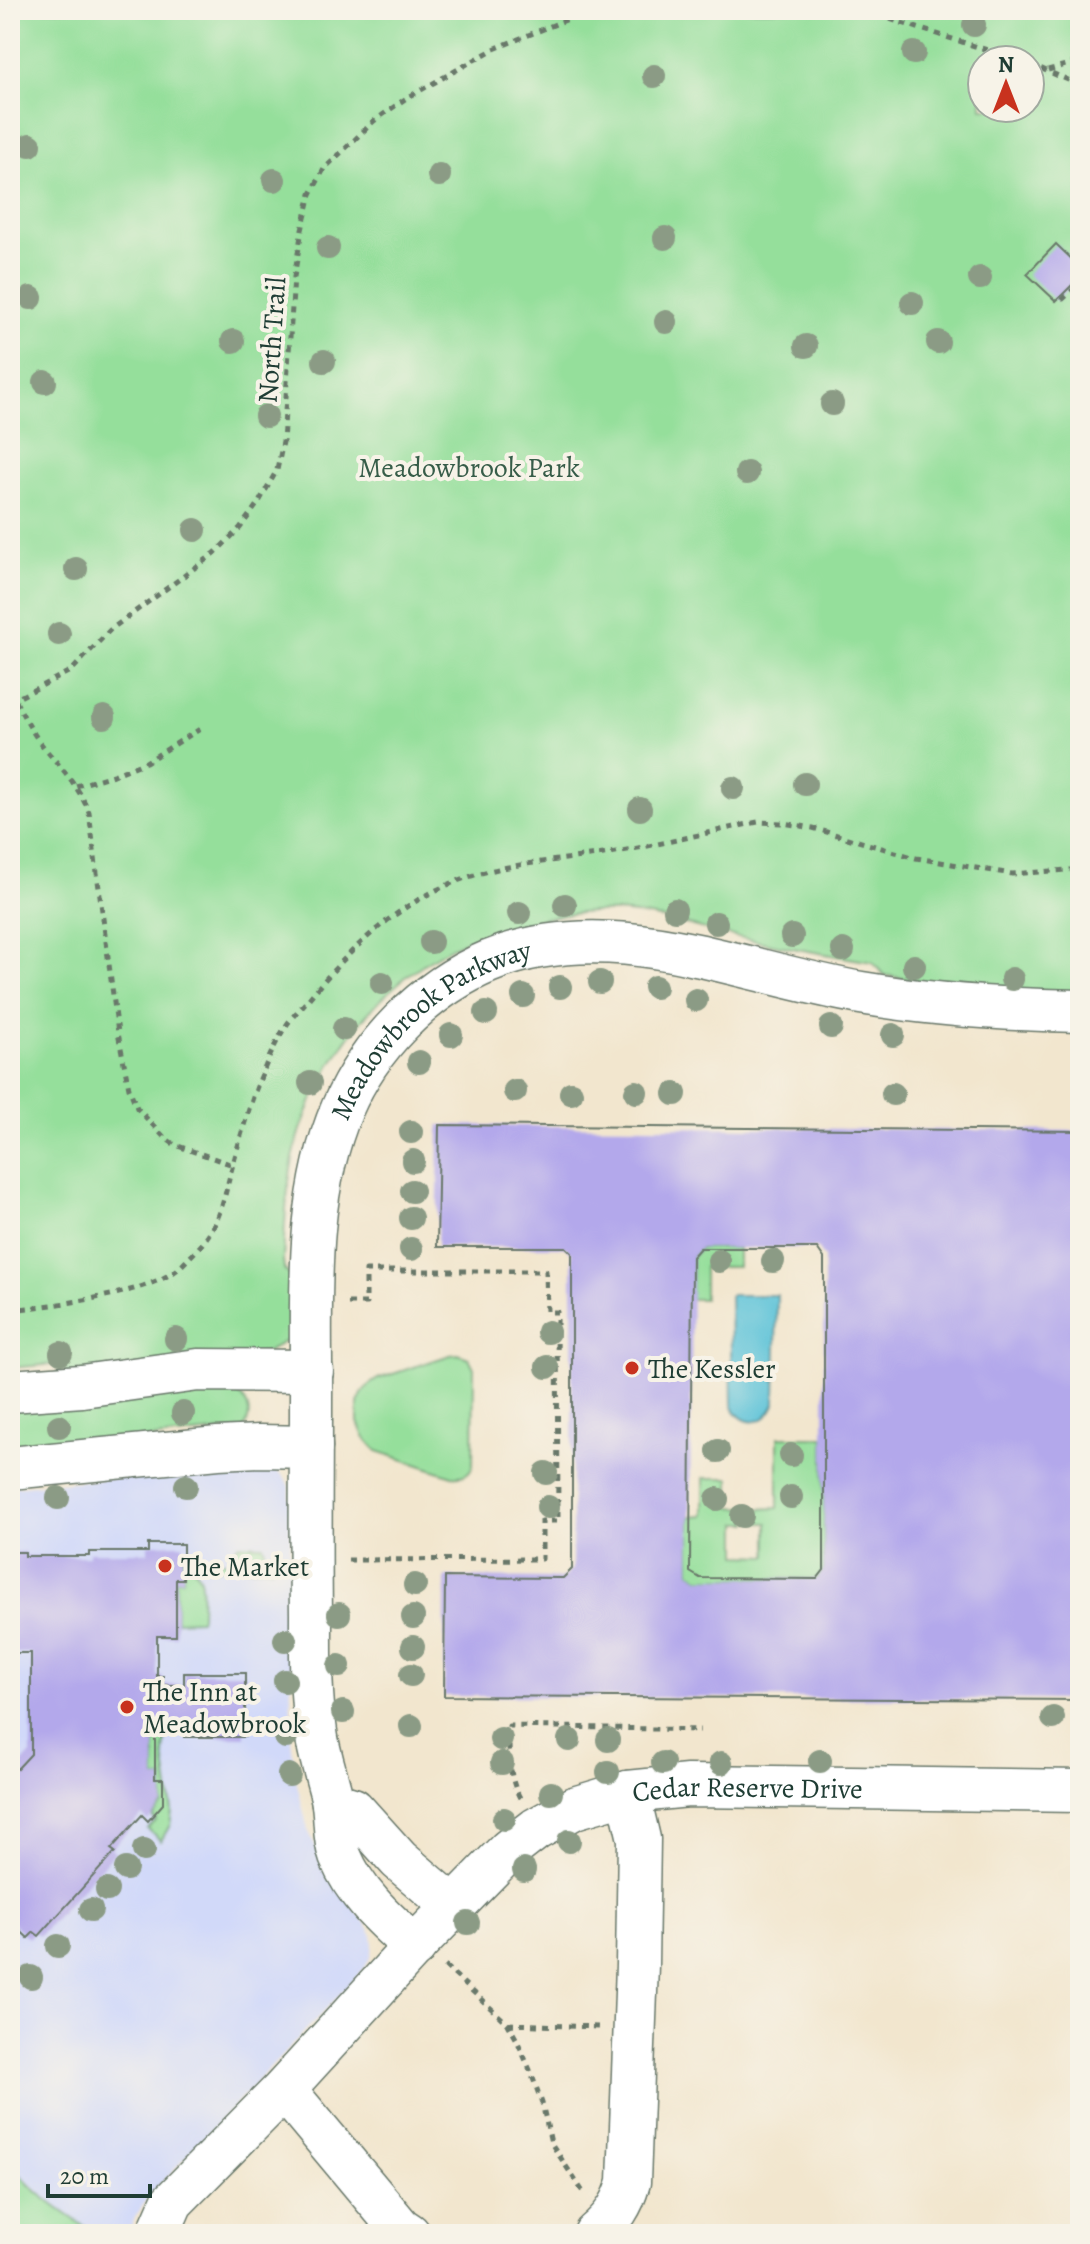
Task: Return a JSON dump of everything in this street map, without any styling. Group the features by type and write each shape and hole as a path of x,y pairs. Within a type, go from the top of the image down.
{"street":[{"name":"Meadowbrook Parkway","path":"312,1371 313,1235 317,1195 342,1109 382,1043 404,1018 466,971 522,950 582,941 617,941 657,946 860,993 945,1004 1080,1011"},
{"path":"10,1391 82,1386 198,1370 312,1371 312,1674 315,1730 333,1803 333,1826 339,1852 352,1880 380,1916 428,1955"},
{"path":"10,1468 218,1448 311,1447"},
{"name":"Cedar Reserve Drive","path":"158,2234 172,2202 284,2089 428,1955 454,1907 509,1850 536,1829 574,1808 628,1792 688,1786 1080,1791"},
{"path":"595,2218 612,2218 621,2206 629,2182 639,1839 628,1792"},
{"path":"333,1803 353,1809 399,1860 454,1907"},
{"path":"284,2089 400,2228 409,2234"}],"path":[{"name":"North Trail","path":"12,701 72,670 110,630 215,553 240,528 259,502 277,470 283,442 294,277 311,194 324,169 374,121 405,99 494,49 590,10"},
{"path":"843,10 883,17 968,44"},
{"path":"1047,70 1080,61"},
{"path":"1047,70 1080,87"},
{"path":"1062,300 1080,283"},
{"path":"10,690 12,701 46,750 66,771 89,812 118,1033 129,1088 137,1108 175,1145 233,1165"},
{"path":"76,786 146,762 200,729"},
{"path":"345,1560 542,1559 542,1521 558,1521 557,1312 547,1312 546,1271 366,1271 366,1303 347,1303"},
{"path":"520,1799 509,1758 509,1726 700,1730"},
{"path":"428,1955 508,2024 542,2103 551,2143 595,2218"},
{"path":"508,2024 608,2028"}],"shaded area":[{"path":"231,1461 273,1468 290,1486 291,1739 296,1780 308,1830 322,1860 372,1933 373,1947 363,1970 148,2197 134,2218 130,2234 96,2234 50,2203 10,2161 10,1487 218,1470"}],"green space":[{"name":"Meadowbrook Park","path":"10,10 1080,10 1080,996 962,988 884,975 872,962 633,914 590,912 562,915 481,936 436,956 388,992 348,1038 317,1090 296,1146 288,1189 283,1260 284,1269 294,1281 294,1327 288,1339 267,1352 70,1375 56,1364 10,1368"},
{"path":"700,1248 738,1248 738,1267 704,1267 704,1299 691,1299 692,1257"},
{"path":"458,1354 469,1358 474,1368 473,1465 470,1471 462,1476 452,1476 377,1451 364,1437 358,1422 358,1403 363,1392 378,1379"},
{"path":"230,1390 248,1406 249,1417 244,1429 10,1453 10,1407 163,1391"},
{"path":"778,1437 824,1437 824,1570 817,1579 700,1578 690,1572 690,1517 704,1516 704,1478 730,1478 730,1507 749,1508 749,1523 738,1523 738,1555 768,1556 768,1523 757,1523 757,1509 778,1508"},
{"path":"239,1544 263,1545 272,1568 210,1568 210,1561 229,1561 229,1555"},
{"path":"183,1556 196,1571 201,1583 200,1620 176,1621 176,1579 183,1579"},
{"path":"155,1726 166,1726 164,1754 172,1811 170,1825 161,1841 148,1829 156,1821 152,1817 163,1804 163,1779 155,1779"},
{"path":"10,2161 38,2193 96,2234 10,2234"}],"water":[{"path":"730,1295 777,1295 775,1404 760,1420 742,1418 732,1405"}],"building":[{"path":"1056,244 1080,267 1080,277 1056,301 1027,274"},
{"name":"The Kessler","path":"439,1125 1080,1131 1080,1700 444,1696 445,1577 563,1578 572,1569 572,1253 566,1247 437,1247","holes":["700,1248 817,1248 824,1258 824,1570 817,1579 700,1578 690,1572 692,1257"]},
{"path":"148,1544 183,1544 183,1579 176,1579 176,1636 157,1636 157,1676 163,1676 163,1685 184,1685 184,1673 245,1673 245,1737 184,1737 184,1726 155,1726 155,1779 163,1779 163,1804 148,1821 142,1815 111,1849 115,1852 39,1936 34,1932 28,1938 10,1921 10,1763 17,1769 31,1754 31,1653 10,1653 10,1552 25,1552 25,1556 89,1556 89,1552 148,1552"}],"place":[{"name":"The Kessler","path":"632,1368"},
{"name":"The Market","path":"165,1566"},
{"name":"The Inn at Meadowbrook","path":"127,1707"}]}
